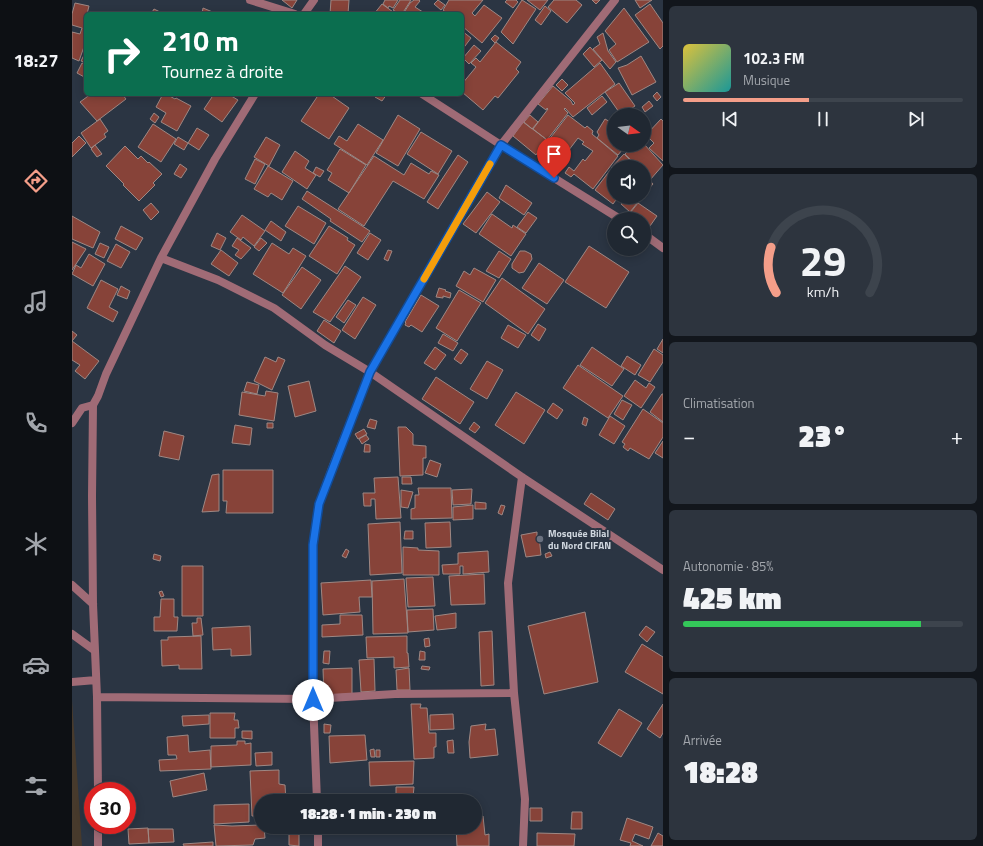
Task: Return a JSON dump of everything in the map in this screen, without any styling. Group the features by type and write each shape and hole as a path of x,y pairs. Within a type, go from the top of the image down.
{"street":[{"path":"250,0 289,12"},
{"path":"305,12 314,0"},
{"path":"317,794 313,700 313,545 319,504 370,372 501,145 616,0"},
{"path":"98,782 97,697 93,604 93,405 106,374 161,258 215,159 254,96"},
{"path":"425,96 609,212"},
{"path":"651,239 663,248"},
{"path":"161,258 218,280 274,308 325,345 370,372 522,477 663,570"},
{"path":"72,414 82,408 93,405"},
{"path":"72,423 82,408"},
{"path":"522,477 508,583 514,693 525,799 523,846"},
{"path":"72,585 93,604"},
{"path":"72,634 94,650"},
{"path":"72,682 96,680"},
{"path":"97,697 313,700 395,694 514,693"},
{"path":"98,834 98,846"},
{"path":"318,834 318,846"}],"shaded area":[{"path":"72,700 82,846 72,846"}],"building":[{"path":"282,0 297,0 292,8"},
{"path":"331,0 349,0 348,12 330,12"},
{"path":"385,0 398,0 393,8 389,6 388,8 383,4"},
{"path":"400,0 411,0 403,12 396,12 393,10"},
{"path":"414,0 419,0 420,1 415,7 423,12 404,12 410,3"},
{"path":"438,0 445,5 441,10 434,4"},
{"path":"449,0 483,0 472,13 475,16 484,5 502,18 482,43 464,28 464,12 446,12 443,10"},
{"path":"507,0 516,0 518,2 513,8 505,2"},
{"path":"522,0 536,9 513,44 501,32"},
{"path":"527,0 548,0 540,10"},
{"path":"554,0 576,0 582,5 567,23 548,7"},
{"path":"592,0 600,0 596,4"},
{"path":"635,0 652,0 640,8"},
{"path":"75,3 89,6 88,12 84,12 84,47 79,61 72,58 72,32 80,34 82,28 72,25 72,14"},
{"path":"382,4 393,12 376,12"},
{"path":"650,4 663,23 663,46 660,49 635,15"},
{"path":"545,6 551,11 541,25 535,20"},
{"path":"203,8 213,12 202,12"},
{"path":"624,8 649,42 617,62 609,50 616,44 605,31"},
{"path":"154,9 160,12 152,12"},
{"path":"464,33 471,38 464,47"},
{"path":"603,33 608,51 616,62 610,69 593,49 600,44 597,37"},
{"path":"495,35 499,38 495,43 491,39"},
{"path":"496,42 521,62 516,69 519,72 498,98 495,96 483,110 464,94 464,82 476,67 471,63 476,58 480,62"},
{"path":"474,45 481,51 469,64 464,59 464,57"},
{"path":"590,47 602,60 594,67 583,54"},
{"path":"84,55 84,62 81,61"},
{"path":"641,56 656,82 632,95 618,68 627,65"},
{"path":"82,63 84,64 84,77 77,73"},
{"path":"600,63 615,84 573,117 565,108 564,109 568,113 547,140 533,129 548,109 547,108 546,110 538,104 553,86 571,101 573,105 575,103 565,93"},
{"path":"562,79 568,85 562,91 556,85"},
{"path":"619,83 635,106 632,108 616,108 605,92"},
{"path":"657,92 661,97 657,101 653,96"},
{"path":"88,96 124,96 126,99 97,121 80,102"},
{"path":"162,96 176,98 191,106 177,131 161,122 166,113 156,107"},
{"path":"213,96 231,96 238,100 222,122 204,109"},
{"path":"318,96 332,96 349,108 329,139 301,121"},
{"path":"376,96 386,96 382,101"},
{"path":"602,96 607,102 592,115 587,108"},
{"path":"649,101 653,106 650,108 642,107"},
{"path":"154,113 159,117 155,123 150,119"},
{"path":"398,115 420,129 398,166 376,153"},
{"path":"530,115 538,122 532,129 524,122"},
{"path":"568,115 585,128 587,126 593,131 592,134 607,147 607,152 613,152 618,156 615,160 607,160 607,171 593,189 574,174 571,177 565,173 569,167 574,171 583,159 585,161 593,151 582,144 584,142 578,138 556,167 538,154"},
{"path":"100,119 108,131 104,134 106,137 91,148 81,133"},
{"path":"605,119 607,120 607,146 597,138 599,135 597,132"},
{"path":"661,119 663,121 663,161 651,150 651,146 654,143 651,140 651,130"},
{"path":"523,122 546,139 536,155 513,136"},
{"path":"153,124 176,139 161,162 138,147"},
{"path":"358,124 383,140 367,165 334,144 339,136 347,141"},
{"path":"197,128 209,135 199,150 188,143"},
{"path":"421,132 452,151 438,174 407,154"},
{"path":"79,136 86,143 72,157 72,143"},
{"path":"178,137 188,143 184,150 174,144"},
{"path":"266,137 280,145 269,166 254,157"},
{"path":"95,145 102,154 97,157 91,149"},
{"path":"125,146 138,159 141,156 162,174 153,183 155,185 139,201 106,166"},
{"path":"340,149 366,165 349,193 328,180 332,173 327,170"},
{"path":"295,151 309,161 305,168 316,175 307,189 282,172"},
{"path":"627,152 651,152 663,165 651,179 651,160 631,160 625,154"},
{"path":"624,154 630,160 618,160"},
{"path":"458,155 468,162 438,209 427,202"},
{"path":"374,156 404,175 411,163 429,174 431,171 439,175 424,199 393,181 364,226 338,209"},
{"path":"255,159 265,164 255,184 245,179"},
{"path":"180,164 187,169 181,178 174,174"},
{"path":"268,166 293,181 282,200 271,193 268,197 254,189"},
{"path":"316,167 324,171 320,177 313,173"},
{"path":"607,174 607,199 595,190"},
{"path":"506,185 532,203 524,215 499,198"},
{"path":"307,191 370,231 362,242 330,221 331,219 302,199"},
{"path":"487,192 500,202 476,233 463,224"},
{"path":"151,203 159,212 151,220 143,210"},
{"path":"621,204 636,204 630,212"},
{"path":"637,204 639,204 657,216 651,225 651,212 631,212"},
{"path":"298,206 326,223 314,244 285,226"},
{"path":"528,212 537,218 526,233 517,227"},
{"path":"492,214 512,228 513,225 526,234 511,256 479,234"},
{"path":"242,215 265,231 254,246 243,237 241,240 230,232"},
{"path":"72,216 100,232 93,248 72,239"},
{"path":"271,221 286,232 281,241 265,230"},
{"path":"121,226 143,238 136,250 115,239"},
{"path":"329,226 348,238 347,240 355,245 337,274 309,256"},
{"path":"217,233 226,238 220,250 211,246"},
{"path":"370,233 381,240 368,260 357,253"},
{"path":"237,238 251,248 241,259 235,255 239,250 232,246"},
{"path":"261,238 267,243 259,251 254,247"},
{"path":"72,242 86,249 72,270"},
{"path":"100,243 109,247 104,258 95,254"},
{"path":"272,243 289,254 293,248 306,256 283,293 253,274"},
{"path":"116,244 130,252 121,268 107,261"},
{"path":"589,246 629,272 606,308 565,282"},
{"path":"221,250 238,263 229,276 211,264"},
{"path":"388,250 392,251 388,261 384,259"},
{"path":"499,251 511,259 499,278 486,271"},
{"path":"520,251 525,251 531,254 532,259 524,272 519,273 512,268 512,264"},
{"path":"89,254 105,264 93,286 72,274 76,265 81,268"},
{"path":"539,263 564,280 547,304 522,288"},
{"path":"345,266 361,277 330,322 313,312"},
{"path":"302,267 321,280 301,309 282,295"},
{"path":"474,268 496,280 483,302 456,286 464,271 470,275"},
{"path":"502,278 545,309 528,334 485,303"},
{"path":"101,280 118,289 109,307 118,312 113,322 87,308"},
{"path":"121,286 130,291 127,299 117,295"},
{"path":"439,288 451,293 450,298 443,296 443,298 436,297"},
{"path":"459,290 481,303 457,341 436,328"},
{"path":"421,295 439,306 422,332 411,325 409,327 405,325 405,322"},
{"path":"363,297 376,305 355,339 342,330"},
{"path":"348,300 356,305 344,323 336,317"},
{"path":"324,320 341,331 334,343 317,331"},
{"path":"538,324 546,329 539,341 531,335"},
{"path":"508,325 526,335 518,348 501,338"},
{"path":"72,331 77,335 72,341"},
{"path":"443,334 458,343 453,351 438,343"},
{"path":"663,339 663,353 657,349"},
{"path":"72,341 99,361 85,379 75,371 80,365 72,360"},
{"path":"435,347 446,355 435,370 424,363"},
{"path":"592,347 624,369 612,386 580,365"},
{"path":"461,349 468,354 461,364 454,359"},
{"path":"654,349 663,355 663,362 650,382 638,375"},
{"path":"627,356 641,365 635,375 621,366"},
{"path":"265,357 276,362 278,357 285,360 272,390 254,381"},
{"path":"487,361 503,370 487,399 470,389"},
{"path":"578,365 623,396 608,418 563,388"},
{"path":"436,377 474,402 460,424 422,399"},
{"path":"635,380 646,388 649,383 655,387 641,408 624,396"},
{"path":"309,381 316,411 295,417 288,386"},
{"path":"247,382 259,385 257,394 244,391"},
{"path":"266,391 278,393 274,421 239,415 242,392 265,396"},
{"path":"516,392 545,410 524,444 495,425"},
{"path":"663,394 663,422 650,412"},
{"path":"622,400 632,405 623,420 614,414"},
{"path":"553,403 563,410 557,419 547,412"},
{"path":"643,409 663,423 663,437 649,459 630,448 628,451 623,447 625,444 622,442"},
{"path":"610,416 625,426 614,444 599,435"},
{"path":"584,417 588,419 586,426 582,424"},
{"path":"370,419 377,421 375,429 367,427"},
{"path":"474,422 480,427 475,433 469,429"},
{"path":"267,423 273,423 273,428 267,428"},
{"path":"235,425 252,428 250,445 232,443"},
{"path":"398,427 406,427 413,434 413,445 426,446 426,458 423,458 423,475 400,476"},
{"path":"364,429 367,434 358,439 355,434"},
{"path":"164,431 184,436 179,460 159,456"},
{"path":"366,435 369,439 362,444 359,439"},
{"path":"663,441 663,458 655,453"},
{"path":"365,444 370,445 370,452 364,452"},
{"path":"430,460 441,464 437,477 425,473"},
{"path":"223,470 273,470 273,513 226,513 227,501 223,501"},
{"path":"219,474 219,511 202,512 212,475"},
{"path":"398,477 401,518 376,519 375,499 371,499 371,506 364,506 363,493 375,493 374,478"},
{"path":"402,477 411,477 412,484 402,484"},
{"path":"418,488 451,488 452,518 411,519 411,509 415,508 415,495 419,495"},
{"path":"472,489 471,504 453,505 452,490"},
{"path":"401,490 413,492 408,508 401,507"},
{"path":"591,493 615,509 608,520 584,504"},
{"path":"475,502 486,503 486,509 475,509"},
{"path":"473,505 473,519 453,520 453,507"},
{"path":"501,505 505,506 502,515 498,513"},
{"path":"400,522 402,573 370,575 368,524"},
{"path":"450,522 451,547 426,548 425,523"},
{"path":"405,531 413,531 413,539 404,539"},
{"path":"537,532 537,536 539,536 541,555 526,557 521,535"},
{"path":"403,547 418,548 418,550 439,551 439,575 403,575"},
{"path":"346,549 349,551 346,558 342,556"},
{"path":"488,551 489,572 463,574 463,566 460,566 460,574 443,574 442,565 458,564 458,553"},
{"path":"550,552 552,556 546,558 545,554"},
{"path":"154,554 161,556 160,561 153,559"},
{"path":"182,566 203,566 203,616 182,616"},
{"path":"484,574 485,604 451,605 449,576"},
{"path":"433,577 435,606 408,607 406,578"},
{"path":"404,579 408,633 373,634 372,581"},
{"path":"371,580 372,597 359,597 360,612 323,615 321,583"},
{"path":"162,591 164,596 161,597 159,592"},
{"path":"161,599 174,599 174,617 178,617 177,631 154,631 154,617 160,617"},
{"path":"433,609 434,630 408,632 407,610"},
{"path":"585,612 598,682 544,694 528,626"},
{"path":"456,613 456,628 437,630 435,616"},
{"path":"340,615 362,615 363,635 322,637 322,625 340,624"},
{"path":"197,618 201,618 203,635 193,636 192,623 197,623"},
{"path":"250,626 251,655 231,656 231,649 213,650 212,628"},
{"path":"646,626 655,632 647,642 639,635"},
{"path":"492,631 494,685 481,686 479,632"},
{"path":"201,636 202,669 179,669 179,665 162,666 161,640 168,640 168,637"},
{"path":"407,636 409,667 394,668 394,657 367,658 366,637"},
{"path":"429,638 430,646 425,647 424,639"},
{"path":"642,644 663,657 663,694 625,672"},
{"path":"324,651 330,651 329,664 323,663"},
{"path":"420,651 425,652 425,660 419,660"},
{"path":"374,659 375,691 361,692 359,660"},
{"path":"422,666 430,667 429,670 421,669"},
{"path":"352,668 352,694 324,695 323,669"},
{"path":"409,668 410,690 397,690 396,670"},
{"path":"411,704 421,704 420,708 427,708 429,733 436,733 434,758 414,759"},
{"path":"663,704 663,733 660,738 647,729"},
{"path":"619,709 642,723 621,757 598,743"},
{"path":"210,713 235,713 234,720 238,720 239,728 235,728 235,738 210,738"},
{"path":"453,714 454,729 430,730 430,715"},
{"path":"209,715 209,724 183,726 182,716"},
{"path":"324,724 331,725 330,733 324,733"},
{"path":"486,724 485,730 495,729 498,755 470,758 469,742 471,726"},
{"path":"242,731 252,731 252,739 242,738"},
{"path":"188,735 189,752 210,750 211,769 160,771 159,760 177,759 176,755 168,755 167,737"},
{"path":"365,735 367,760 330,763 329,736"},
{"path":"453,740 454,753 448,753 447,741"},
{"path":"237,741 245,741 245,744 251,743 251,765 211,767 211,746 237,745"},
{"path":"374,749 375,757 371,757 370,750"},
{"path":"376,750 380,750 380,757 376,757"},
{"path":"272,752 272,765 256,766 255,753"},
{"path":"414,761 413,784 370,786 369,762"},
{"path":"279,770 279,784 285,785 286,794 254,794 254,816 252,816 250,771"},
{"path":"204,773 207,790 173,797 170,781"},
{"path":"396,787 414,787 413,794 396,794"},
{"path":"249,804 249,822 214,824 214,805"},
{"path":"530,808 542,808 542,821 530,821"},
{"path":"572,812 582,812 582,829 571,829"},
{"path":"482,816 485,835 489,834 489,846 457,846 456,834 482,834"},
{"path":"627,818 653,827 649,839 635,834 632,841 643,846 630,846 631,843 620,840"},
{"path":"214,825 254,825 254,834 265,834 265,838 255,839 253,845 216,846"},
{"path":"148,828 149,843 129,844 128,834 136,834 136,829"},
{"path":"148,829 173,829 174,842 149,843"},
{"path":"537,833 575,834 574,846 537,846"},
{"path":"658,833 663,836 663,846 651,846"},
{"path":"289,834 299,834 299,846 289,845"},
{"path":"213,842 213,846 184,846 183,844"}],"slow traffic":[{"path":"424,279 490,164"}],"place":[{"name":"Mosquée Bilal du Nord CIFAN","path":"540,539"}],"route":[{"path":"313,700 313,545 319,504 370,372 501,145 554,178"}]}
